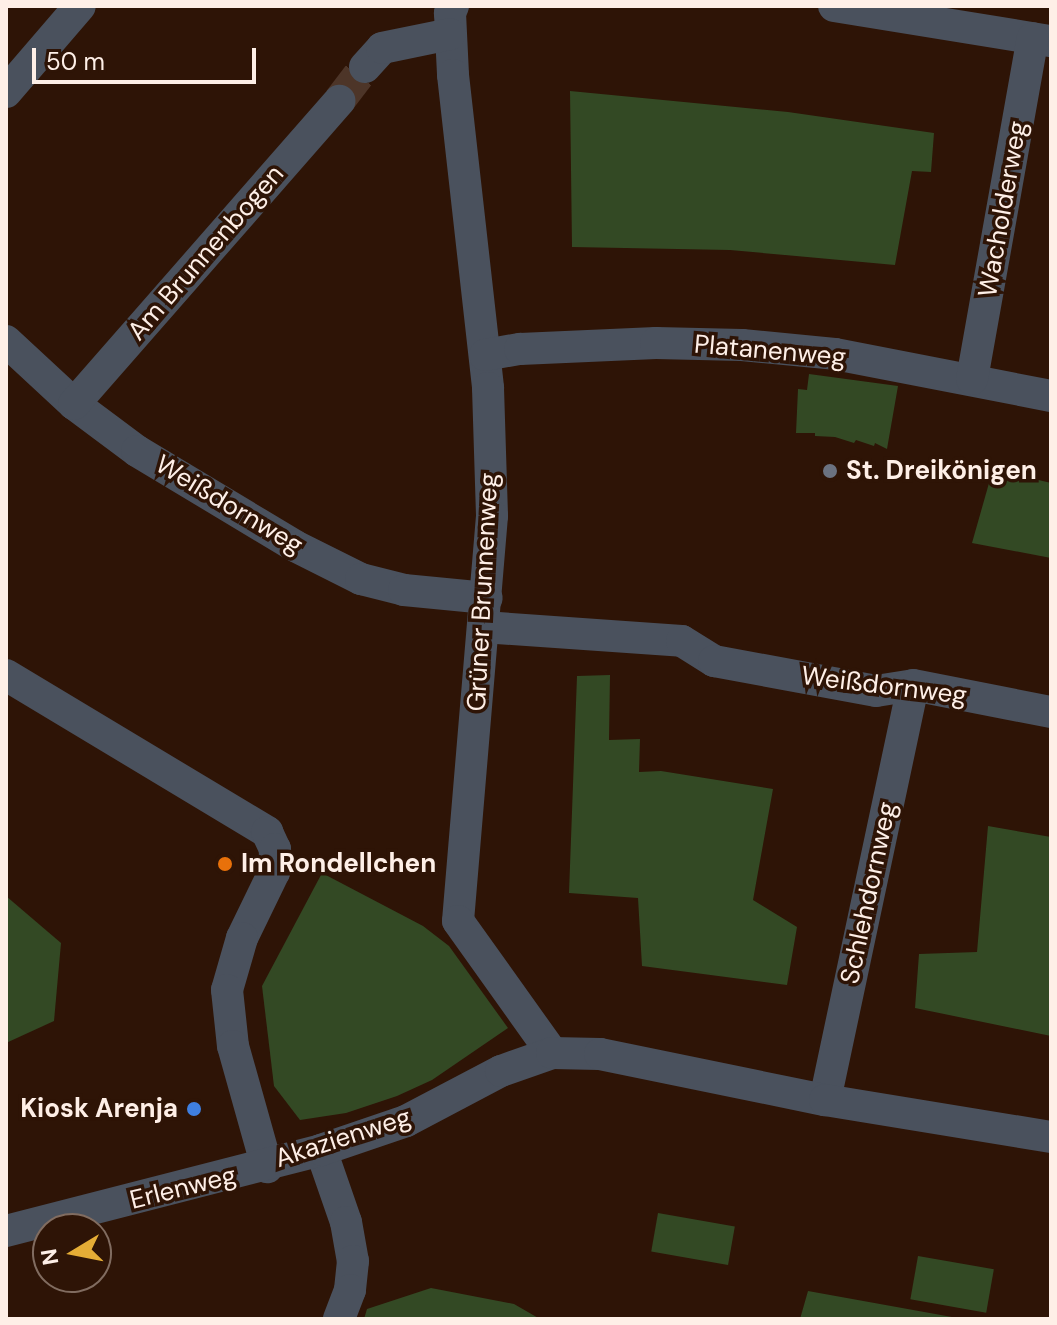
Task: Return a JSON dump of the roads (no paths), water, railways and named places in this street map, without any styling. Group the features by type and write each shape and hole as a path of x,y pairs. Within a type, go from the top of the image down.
{"street":[{"path":"6,92 80,6"},
{"path":"834,6 946,14 1042,40"},
{"path":"365,67 382,48 451,20"},
{"name":"Grüner Brunnenweg","path":"451,20 485,355 492,516 458,921 552,1053"},
{"name":"Wacholderweg","path":"972,379 1042,40"},
{"name":"Am Brunnenbogen","path":"74,404 339,101"},
{"name":"Weißdornweg","path":"6,341 74,404 137,451 202,492 361,579 485,613 682,641 714,661 876,691 913,685 1051,712"},
{"name":"Platanenweg","path":"485,355 520,349 656,343 742,345 835,354 1051,396"},
{"name":"Akazienweg","path":"6,675 267,832 275,849 274,872 242,938 227,990 233,1046 267,1167 406,1121 501,1071 552,1053 600,1054 825,1100 1051,1137"},
{"name":"Schlehdornweg","path":"825,1100 913,685"},
{"path":"321,1150 346,1222 353,1261 350,1290 339,1319"},
{"name":"Erlenweg","path":"6,1231 267,1167"}],"tunnel":[{"path":"339,101 365,67"}],"place":[{"name":"St. Dreikönigen","path":"830,471"},
{"name":"Im Rondellchen","path":"225,864"},
{"name":"Kiosk Arenja","path":"194,1109"}]}
